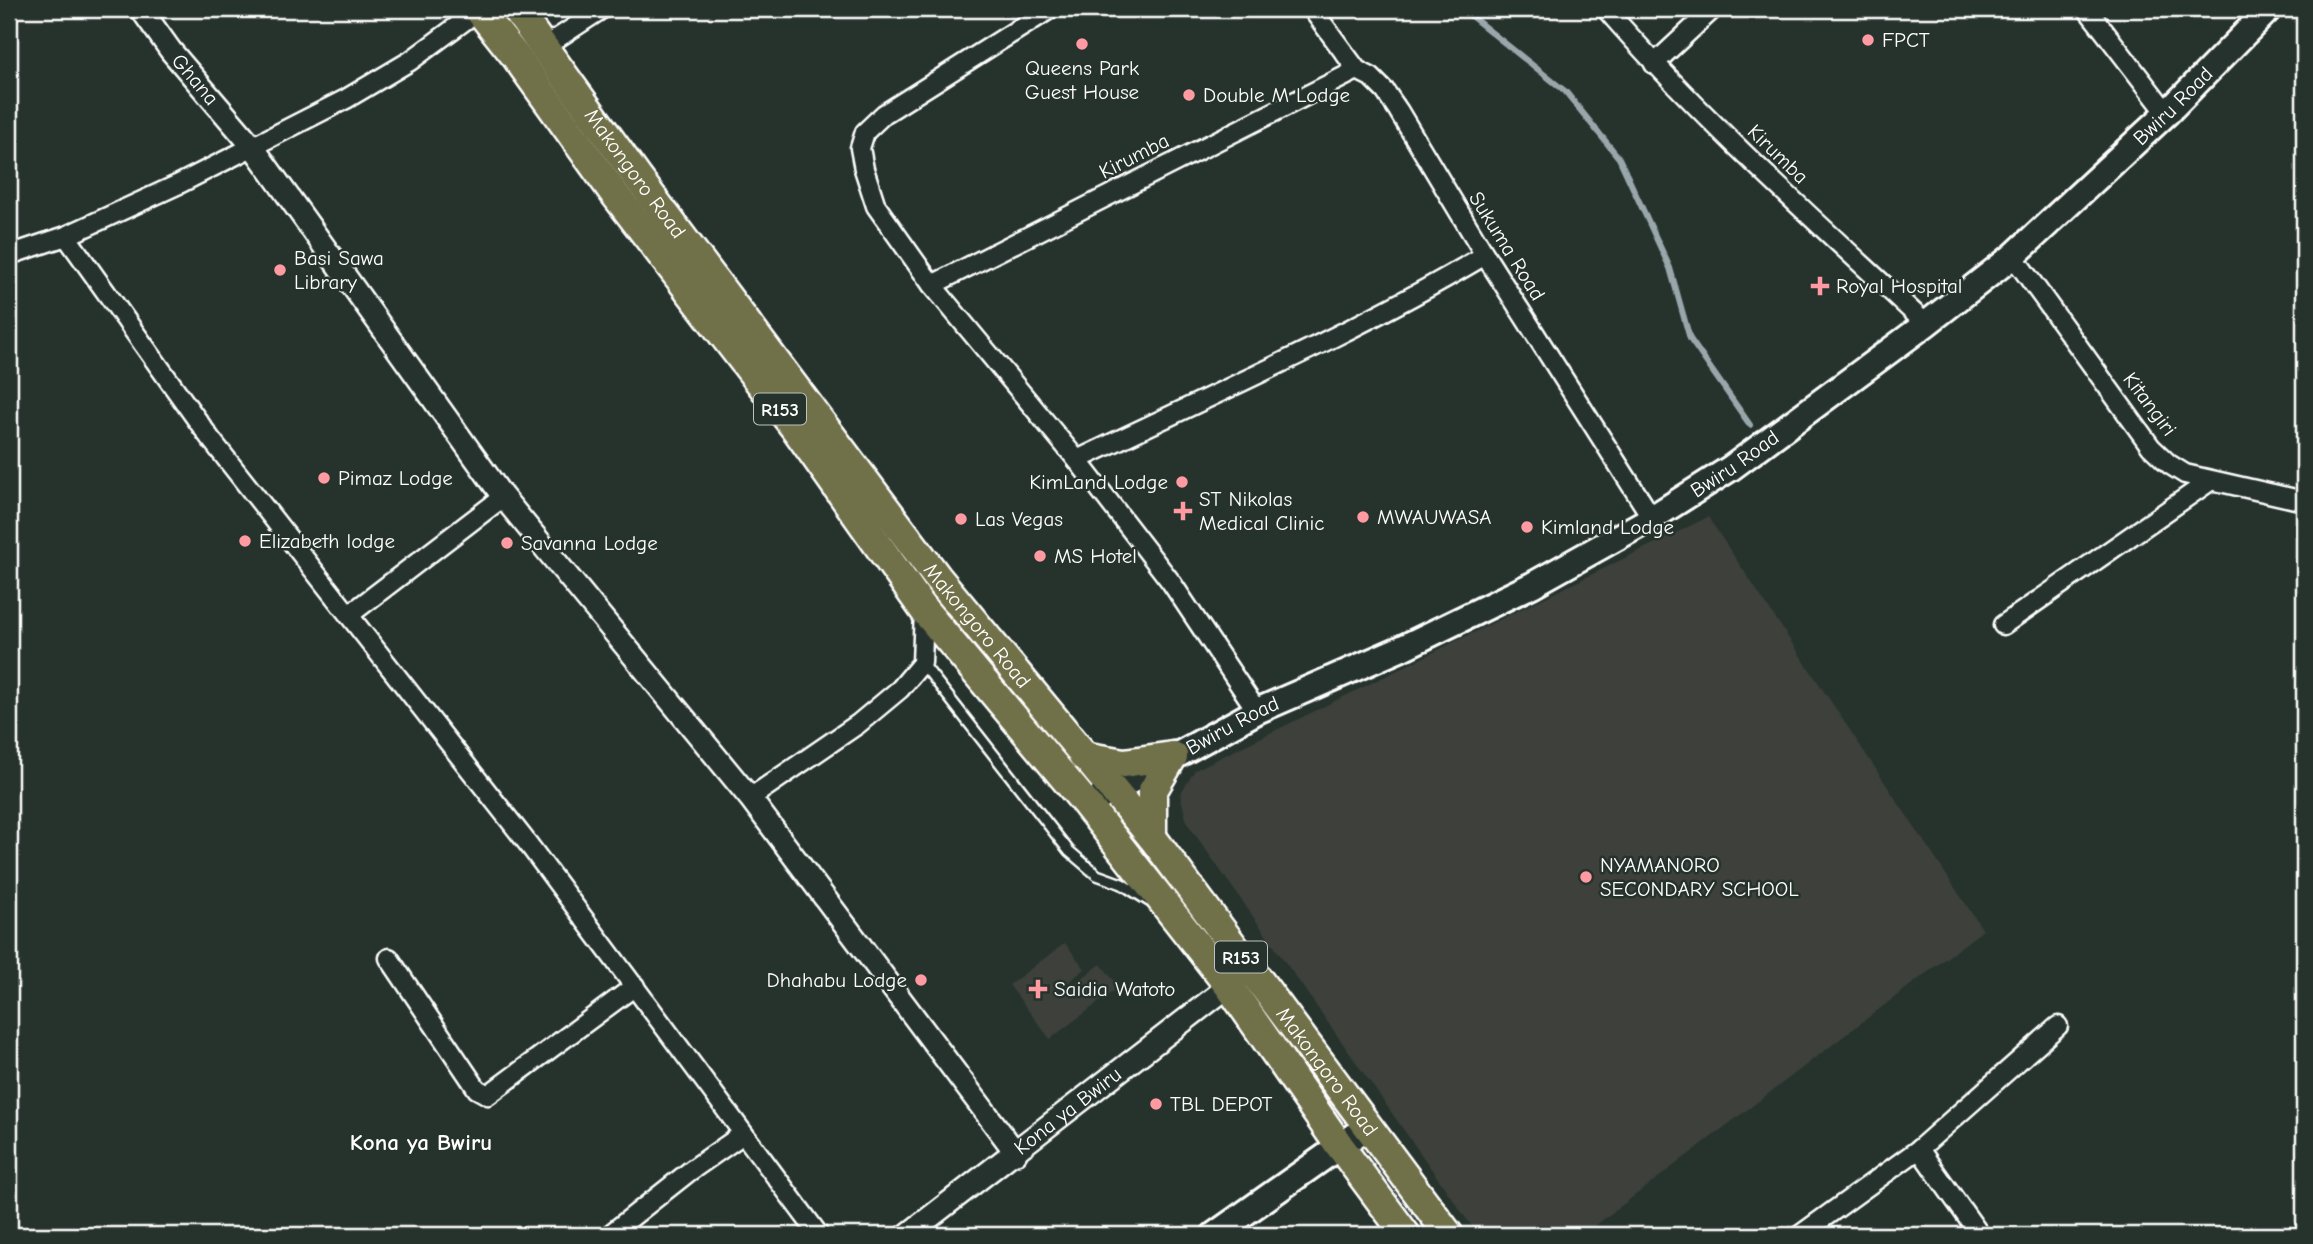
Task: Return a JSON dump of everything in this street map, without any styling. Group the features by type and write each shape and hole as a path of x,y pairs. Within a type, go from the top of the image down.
{"main road":[{"name":"Makongoro Road","path":"478,9 517,58 614,193 798,432 924,610 1087,805 1229,986 1339,1145 1406,1235"},
{"name":"Makongoro Road","path":"516,9 637,177 937,577 1083,757 1152,837 1448,1235"},
{"name":"Bwiru Road","path":"1087,805 1257,711 1402,648 1532,585 1652,518 1731,468 2013,256 2167,113 2269,9"},
{"path":"1083,757 1124,763 1173,756"},
{"path":"1152,837 1152,792 1173,756"},
{"path":"1214,1235 1367,1126"}],"street":[{"name":"Ghana","path":"141,9 171,51 253,147 503,497 750,798 1016,1153"},
{"path":"9,255 66,236 253,147 346,99 410,61 478,9"},
{"path":"544,47 601,9"},
{"path":"1050,9 884,114 865,132 860,148 864,170 876,206 932,285 1077,460 1171,582 1257,711"},
{"name":"Sukuma Road","path":"1312,9 1357,70 1371,77 1385,91 1485,255 1652,518"},
{"name":"Kirumba","path":"1606,9 1654,64 1797,204 1926,324"},
{"path":"1654,64 1713,9"},
{"path":"2087,9 2167,113"},
{"name":"Kirumba","path":"932,285 1357,70"},
{"path":"66,236 210,438 530,845 818,1235"},
{"path":"1077,460 1333,338 1418,295 1485,255"},
{"name":"Kitangiri","path":"2013,256 2151,447 2168,464 2185,474 2210,481 2304,501"},
{"path":"2003,625 2210,481"},
{"path":"349,615 503,497"},
{"path":"750,798 858,724 900,689 922,663 924,610"},
{"path":"389,958 477,1089 488,1095 635,986"},
{"name":"Kona ya Bwiru","path":"907,1235 1229,986"},
{"path":"1800,1235 1919,1149 2058,1026"},
{"path":"609,1235 690,1171 743,1134"},
{"path":"1919,1149 1980,1235"}],"lane":[{"path":"922,663 1069,851 1097,875 1122,884 1176,919"}],"shaded area":[{"name":"NYAMANORO SECONDARY SCHOOL","path":"1708,517 1983,930 1583,1235 1478,1235 1187,823 1180,794 1195,770"},
{"name":"Saidia Watoto","path":"1065,943 1085,969 1062,987 1065,991 1101,964 1119,987 1050,1039 1009,985"}],"waterway":[{"path":"1462,9 1565,91 1619,158 1670,268 1690,339 1750,425"}],"place":[{"name":"FPCT","path":"1868,40"},
{"name":"Queens Park Guest House","path":"1082,44"},
{"name":"Double M Lodge","path":"1189,95"},
{"name":"Basi Sawa Library","path":"280,270"},
{"name":"Royal Hospital","path":"1820,286"},
{"name":"Pimaz Lodge","path":"324,478"},
{"name":"KimLand Lodge","path":"1182,482"},
{"name":"ST Nikolas Medical Clinic","path":"1183,511"},
{"name":"MWAUWASA","path":"1363,517"},
{"name":"Las Vegas","path":"961,519"},
{"name":"Kimland Lodge","path":"1527,527"},
{"name":"Elizabeth lodge","path":"245,541"},
{"name":"Savanna Lodge","path":"507,543"},
{"name":"MS Hotel","path":"1040,556"},
{"name":"NYAMANORO SECONDARY SCHOOL","path":"1586,877"},
{"name":"Dhahabu Lodge","path":"921,980"},
{"name":"Saidia Watoto","path":"1038,989"},
{"name":"TBL DEPOT","path":"1156,1104"}],"district":[{"name":"Kona ya Bwiru","path":"421,1142"}]}
